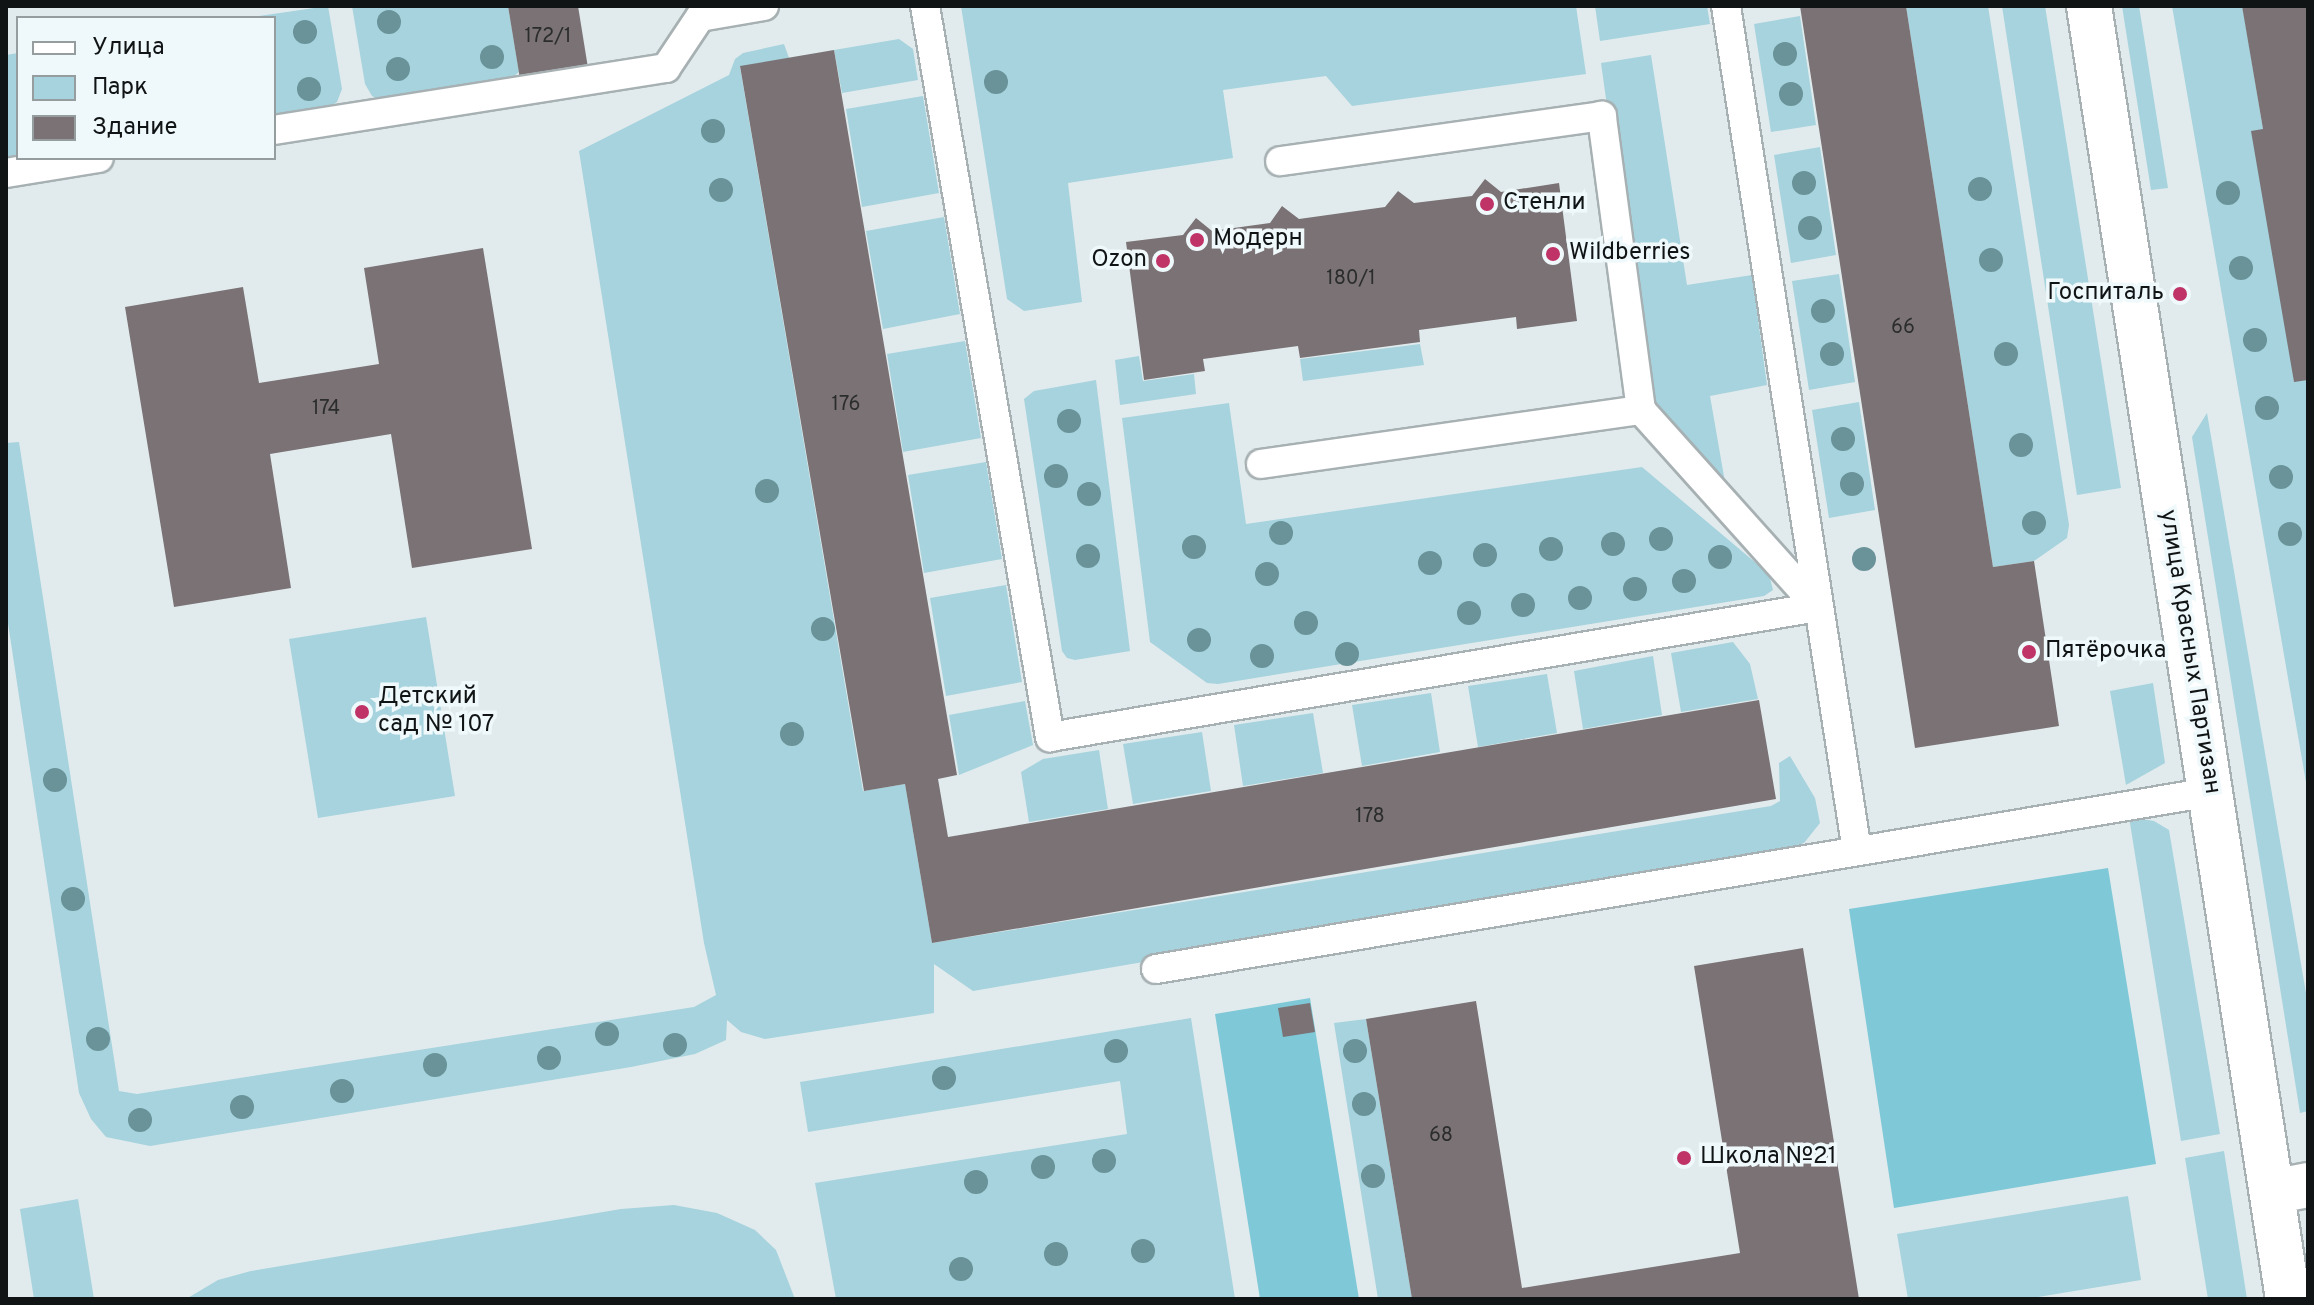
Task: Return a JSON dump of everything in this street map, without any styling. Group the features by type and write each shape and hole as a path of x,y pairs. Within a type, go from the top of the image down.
{"street":[{"name":"улица Красных Партизан","path":"2089,6 2210,792 2290,1189 2288,1299"}],"lane":[{"path":"276,130 666,68 700,17 764,6"},
{"path":"925,6 1050,737 1818,607"},
{"path":"1726,6 1857,851"},
{"path":"1280,161 1602,116 1641,410 1818,607"},
{"path":"6,173 87,160"},
{"path":"1261,464 1641,410"},
{"path":"1156,969 2210,792"}],"green space":[{"path":"328,6 342,89 337,102 330,107 276,119 276,16 259,16"},
{"path":"352,6 508,6 519,72 505,83 387,103 372,96 365,84"},
{"path":"961,6 1576,6 1586,74 1352,106 1326,76 1223,90 1233,158 1068,183 1082,302 1024,311 1007,299"},
{"path":"1595,6 1707,6 1710,24 1600,41"},
{"path":"1906,6 1988,6 2069,525 2067,538 2034,561 1993,567"},
{"path":"2002,6 2045,6 2121,488 2077,495"},
{"path":"2122,6 2139,6 2168,188 2151,190"},
{"path":"2172,6 2242,6 2244,16 2263,129 2294,381 2306,380 2308,393 2308,794"},
{"path":"1800,16 1816,125 1771,132 1754,24"},
{"path":"899,39 913,49 918,80 842,93 834,50"},
{"path":"784,44 789,58 740,67 863,791 905,784 932,943 1771,806 1780,801 1779,763 1790,756 1815,798 1820,823 1804,843 1769,855 973,991 934,964 934,1013 765,1039 741,1032 727,1020 726,1040 695,1054 631,1067 150,1146 106,1137 91,1119 79,1093 6,610 6,443 19,442 119,1091 137,1094 694,1007 716,995 704,943 579,151 729,75 735,59 743,53"},
{"path":"16,53 16,159 6,162 6,55"},
{"path":"1651,55 1687,285 1752,275 1767,385 1710,396 1726,488 1649,406 1601,63"},
{"path":"923,96 939,193 862,207 846,109"},
{"path":"1820,147 1836,255 1791,263 1774,155"},
{"path":"944,217 960,314 883,329 866,231"},
{"path":"1839,274 1855,382 1809,390 1792,281"},
{"path":"965,341 981,438 903,452 887,354"},
{"path":"1420,344 1424,365 1303,381 1300,359"},
{"path":"1139,356 1143,381 1194,374 1196,394 1120,405 1115,360"},
{"path":"1096,380 1130,651 1075,660 1067,658 1062,651 1024,399 1034,391"},
{"path":"1859,402 1875,510 1829,518 1812,410"},
{"path":"1229,403 1246,524 1642,467 1769,574 1773,590 1764,596 1218,684 1207,683 1150,642 1122,418"},
{"path":"2207,413 2308,1005 2308,1111 2300,1113 2192,437"},
{"path":"986,462 1002,559 924,573 908,475"},
{"path":"1006,585 1022,682 946,696 930,598"},
{"path":"426,617 455,796 318,818 289,639"},
{"path":"1733,642 1750,664 1758,699 1681,712 1671,653"},
{"path":"1653,656 1662,715 1583,729 1574,671"},
{"path":"1547,674 1557,733 1478,747 1468,686"},
{"path":"2153,683 2165,763 2126,785 2110,691"},
{"path":"1431,693 1440,752 1362,766 1352,705"},
{"path":"1025,701 1033,745 959,775 949,715"},
{"path":"1313,713 1323,773 1243,786 1234,725"},
{"path":"1202,732 1211,791 1133,804 1123,744"},
{"path":"1099,750 1108,809 1029,822 1021,772 1043,759"},
{"path":"2129,817 2154,821 2169,830 2220,1134 2181,1141"},
{"path":"1191,1018 1235,1299 836,1299 815,1183 1127,1134 1120,1081 808,1132 800,1082"},
{"path":"1366,1019 1412,1299 1378,1299 1334,1023"},
{"path":"2224,1151 2247,1299 2208,1299 2185,1158"},
{"path":"2128,1196 2141,1280 2026,1299 1908,1299 1897,1234"},
{"path":"78,1199 94,1299 34,1299 20,1209"},
{"path":"674,1205 717,1213 755,1230 776,1250 795,1299 186,1299 218,1280 251,1271 621,1209"}],"shaded area":[{"path":"2108,868 2156,1164 1894,1208 1849,909"},
{"path":"1310,998 1359,1299 1260,1299 1215,1014"}],"building":[{"path":"508,6 578,6 588,68 520,79"},
{"path":"1800,6 1906,6 1993,567 2034,561 2059,726 1915,748"},
{"path":"2242,6 2308,6 2308,380 2294,382 2251,131 2263,129"},
{"path":"834,50 957,775 938,779 948,837 1759,700 1776,799 932,943 905,784 864,791 740,66"},
{"path":"1485,179 1501,192 1559,183 1577,321 1517,329 1516,317 1419,330 1420,342 1300,358 1298,346 1203,359 1205,371 1144,380 1126,242 1183,235 1196,218 1212,231 1270,223 1282,206 1299,219 1385,207 1398,191 1414,203 1472,196"},
{"path":"483,248 532,549 412,568 391,434 270,454 291,588 174,607 125,307 243,287 259,383 379,364 364,268"},
{"path":"1803,948 1859,1299 1412,1299 1366,1019 1476,1001 1522,1288 1740,1253 1694,966"},
{"path":"1310,1003 1315,1032 1283,1037 1278,1008"}],"place":[{"name":"Стенли","path":"1487,204"},
{"name":"Модерн","path":"1197,240"},
{"name":"Wildberries","path":"1553,254"},
{"name":"Ozon","path":"1163,261"},
{"name":"Госпиталь","path":"2180,294"},
{"name":"Пятёрочка","path":"2029,652"},
{"name":"Детский сад № 107","path":"362,712"},
{"name":"Школа №21","path":"1684,1158"}]}
